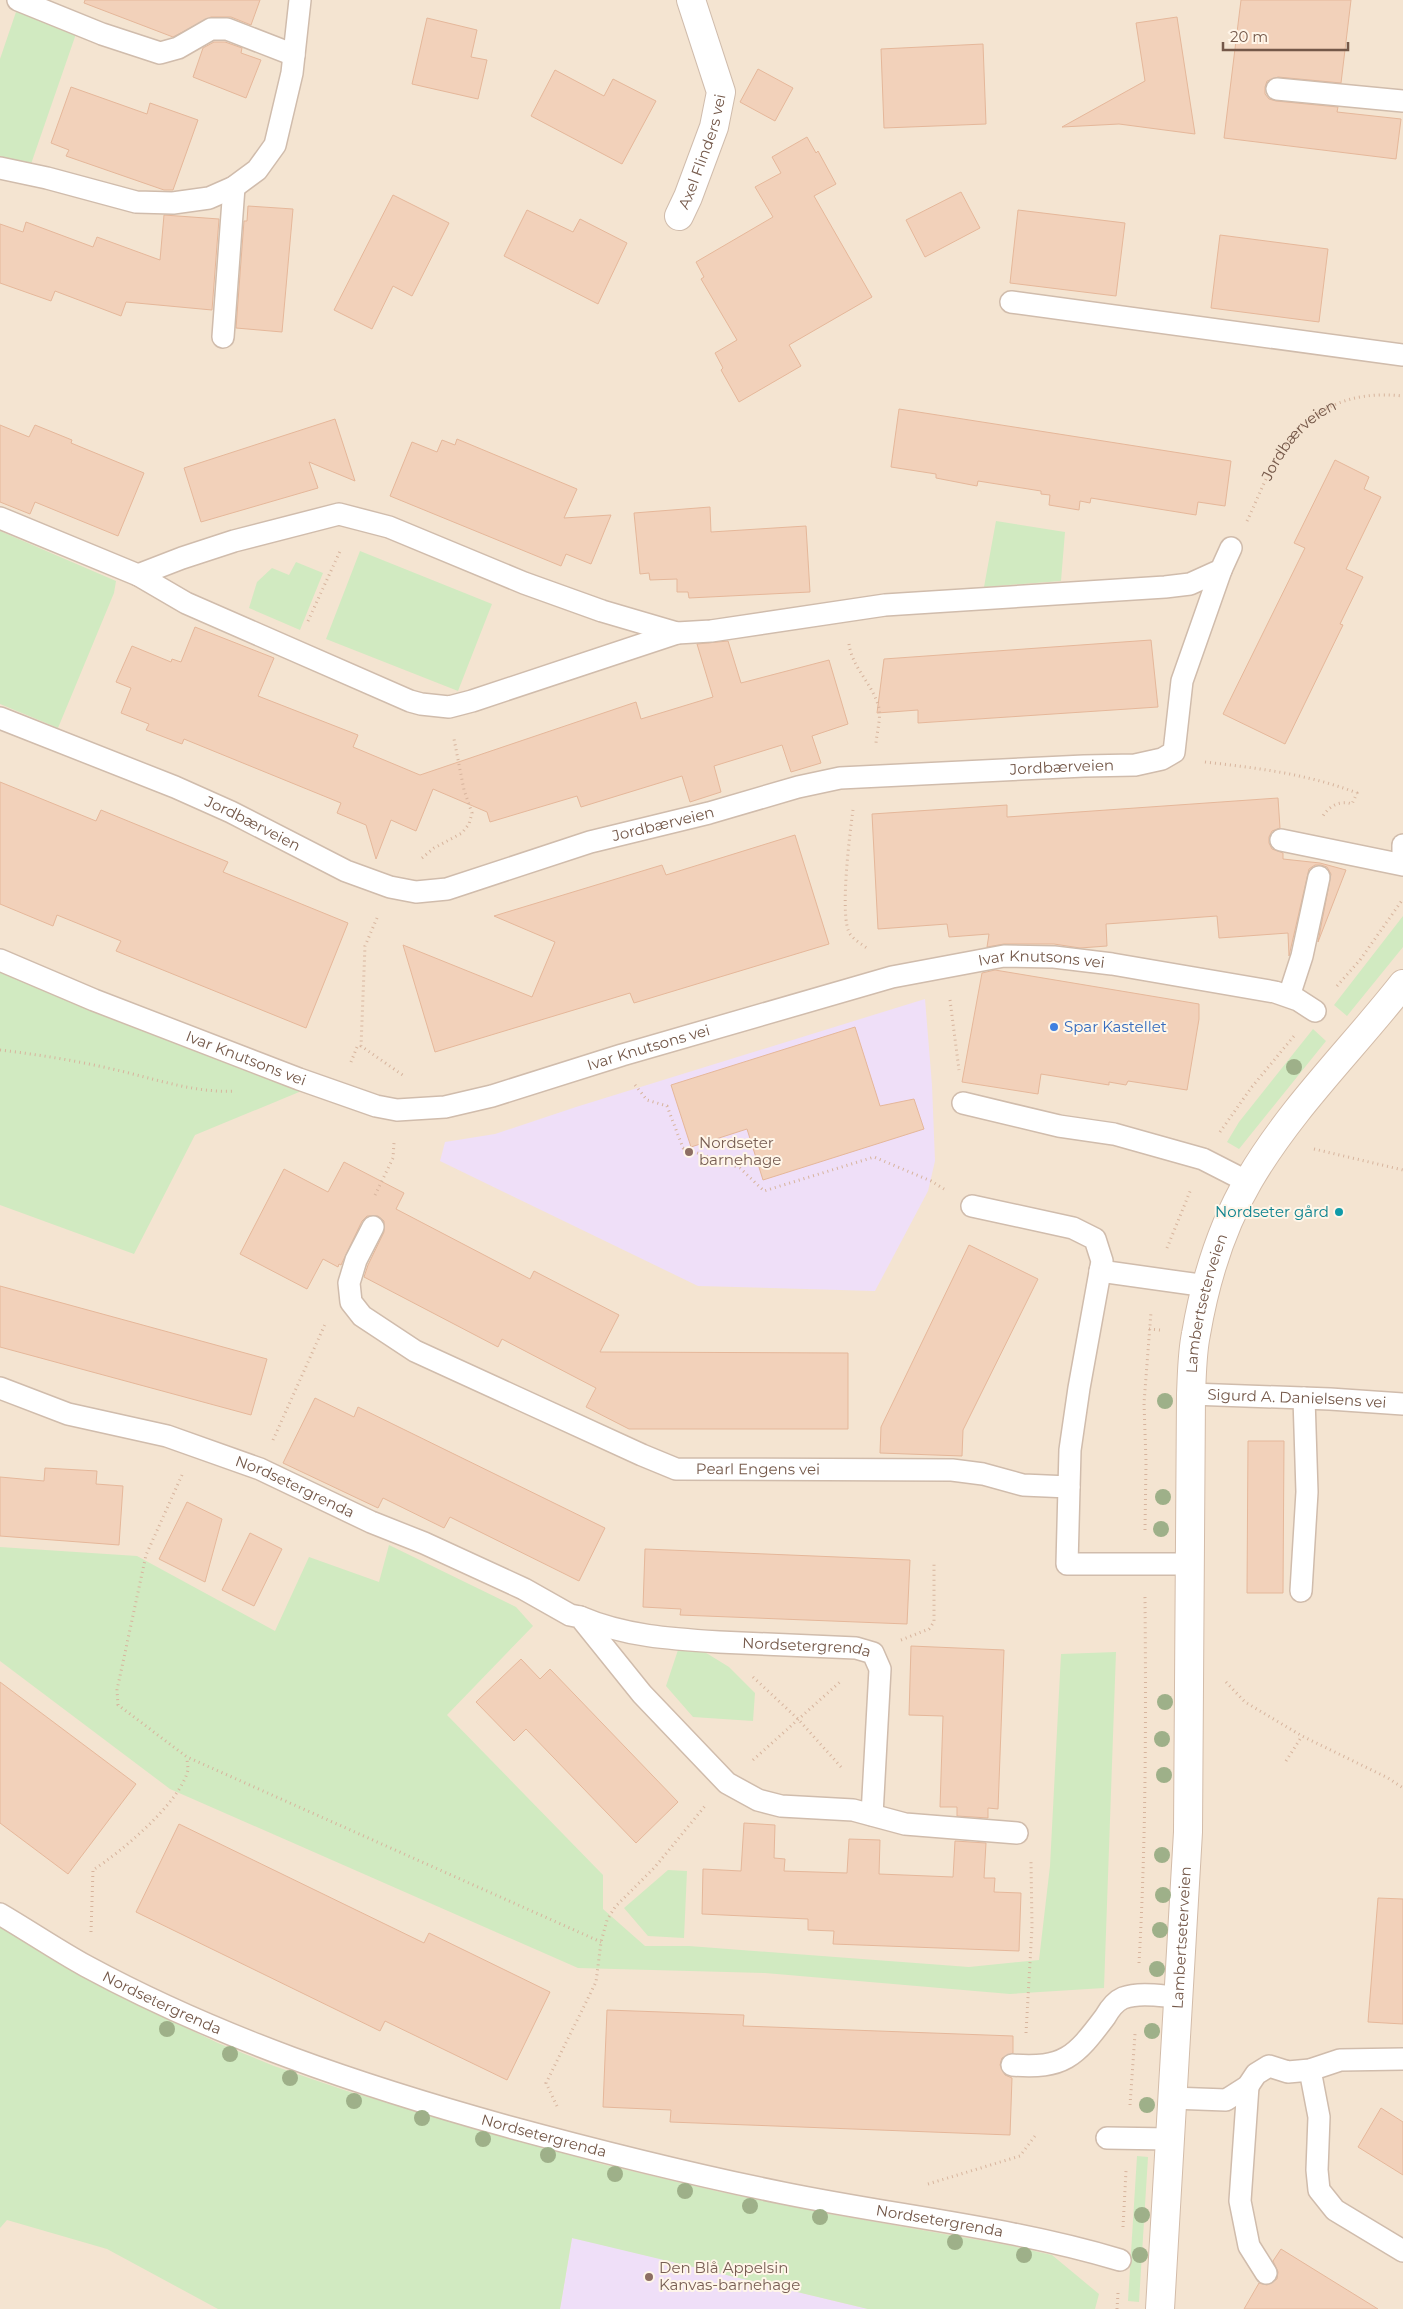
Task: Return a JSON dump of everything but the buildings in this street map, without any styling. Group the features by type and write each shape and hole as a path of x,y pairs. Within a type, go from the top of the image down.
{"main road":[{"name":"Axel Flinders vei","path":"679,216 714,127 721,92 691,0"},
{"name":"Lambertseterveien","path":"1160,2309 1188,1832 1188,1564 1191,1394 1195,1335 1207,1286 1224,1231 1248,1182 1298,1108 1399,997"}],"lane":[{"path":"18,0 102,34 160,52 178,48 211,29 227,29 294,55"},
{"path":"0,168 47,178 136,202 173,202 209,198 234,187 257,170 275,145 286,102 294,55 300,0"},
{"path":"1277,89 1403,101"},
{"path":"223,337 234,187"},
{"path":"1012,302 1403,355"},
{"path":"138,575 234,541 339,514 389,527 524,583 602,611 677,633"},
{"path":"0,518 138,575 186,603 296,649 410,701 449,707 625,652 677,633 711,631 885,604 946,602 998,596 1165,587 1190,584 1221,570"},
{"path":"1174,752 1182,682 1221,570 1231,548"},
{"name":"Jordbærveien","path":"0,718 175,787 232,812 339,868 399,889 416,892 447,888 590,842 709,813 798,787 864,776 1084,766 1135,766 1162,760 1174,752"},
{"path":"1282,840 1403,865"},
{"path":"1403,845 1403,852"},
{"path":"1289,996 1302,956 1319,877"},
{"name":"Ivar Knutsons vei","path":"0,960 94,1000 299,1079 376,1106 397,1110 436,1108 492,1096 622,1055 892,977 1004,956 1054,957 1112,964 1289,996 1315,1011"},
{"path":"963,1103 1059,1126 1114,1134 1203,1159 1248,1182"},
{"path":"972,1206 1073,1228 1096,1239 1102,1261 1070,1450 1067,1564 1188,1564"},
{"path":"351,1302 349,1283 356,1260 372,1227"},
{"path":"1100,1271 1207,1286"},
{"name":"Pearl Engens vei","path":"351,1302 362,1316 415,1351 676,1469 952,1470 983,1474 1023,1485 1069,1487"},
{"name":"Nordsetergrenda","path":"0,1388 68,1414 167,1436 260,1469 371,1522 424,1543 524,1589 570,1614 615,1629 645,1635 715,1641 856,1648 873,1653 880,1669 872,1809"},
{"name":"Sigurd A. Danielsens vei","path":"1191,1394 1403,1404"},
{"path":"1301,1591 1307,1492 1304,1398"},
{"name":"Nordsetergrenda","path":"580,1617 642,1694 727,1783 758,1800 781,1806 853,1810 872,1809 905,1824 1017,1833"},
{"name":"Nordsetergrenda","path":"0,1914 84,1965 167,2006 267,2049 317,2068 428,2104 575,2144 732,2182 833,2203 1022,2236 1120,2260"},
{"path":"1012,2065 1042,2066 1062,2061 1078,2050 1111,2008 1122,1998 1137,1996 1178,1997"},
{"path":"1171,2098 1226,2100 1248,2086 1256,2074 1269,2066 1288,2072 1310,2070 1340,2060 1403,2059"},
{"path":"1310,2070 1320,2117 1317,2170 1319,2190 1335,2210 1403,2251"},
{"path":"1248,2086 1240,2201 1249,2246 1266,2274"},
{"path":"1106,2138 1169,2139"}],"path":[{"name":"Jordbærveien","path":"1231,548 1240,535 1281,452 1308,420 1332,405 1357,398 1403,396"},
{"path":"296,649 343,543"},
{"path":"844,610 850,654 873,693 880,709 848,850 845,921 850,934 888,966 892,977"},
{"path":"436,1108 428,1093 359,1046 365,946 399,889 413,874 427,853 462,832 469,824 472,813 464,790 449,707"},
{"path":"1174,752 1186,760 1274,770 1337,785 1357,793"},
{"path":"948,967 963,1103"},
{"path":"0,1050 32,1054 114,1070 213,1093 240,1091"},
{"path":"622,1055 626,1071 647,1100 667,1106 683,1148 740,1168 764,1191 874,1157 931,1181 972,1206"},
{"path":"372,1227 364,1217 393,1158 397,1110"},
{"path":"1306,1147 1403,1170"},
{"path":"260,1469 329,1316 351,1302"},
{"path":"196,1445 165,1509 146,1555 117,1690 118,1705 187,1757 601,1942"},
{"path":"575,2144 546,2083 596,1982 601,1942 607,1920 615,1907 655,1867 714,1795 798,1719 873,1653 928,1629 934,1622 934,1561"},
{"path":"1120,2260 1145,1848 1147,1708 1144,1565"},
{"path":"715,1641 798,1719 857,1783 872,1809"},
{"path":"1222,1679 1245,1702 1302,1736 1388,1778 1403,1788"},
{"path":"1286,1761 1302,1736"},
{"path":"93,1910 93,1870 116,1855 167,1806 188,1769 187,1757"},
{"path":"1017,1833 1029,1846 1032,1873 1032,1927 1027,2016"},
{"path":"924,2186 1020,2156 1036,2136"}],"shaded area":[{"path":"0,0 1403,0 1403,2309 0,2309"},
{"name":"Nordseter barnehage","path":"925,999 932,1085 935,1161 928,1191 875,1291 698,1286 440,1161 445,1142 495,1134"},
{"name":"Den Blå Appelsin Kanvas-barnehage","path":"572,2238 599,2244 868,2309 560,2309"}],"green space":[{"path":"16,12 77,31 31,164 0,156 0,59"},
{"path":"996,521 1065,532 1061,581 984,587"},
{"path":"0,531 116,581 114,593 58,728 0,704"},
{"path":"360,551 492,604 458,691 326,639"},
{"path":"296,562 323,573 300,630 249,608 257,582 272,568 289,575"},
{"path":"1403,916 1403,947 1347,1016 1334,1005"},
{"path":"0,969 304,1090 195,1135 134,1254 0,1205"},
{"path":"1313,1029 1326,1041 1239,1149 1227,1142 1239,1122"},
{"path":"389,1545 516,1607 533,1626 447,1715 603,1875 603,1909 645,1946 689,1946 969,1967 1039,1960 1050,1866 1061,1654 1116,1652 1104,1988 1010,1994 765,1973 578,1968 170,1789 0,1661 0,1547 137,1556 275,1631 309,1557 379,1582"},
{"path":"678,1650 703,1651 729,1667 755,1693 753,1721 693,1717 666,1686"},
{"path":"668,1870 687,1871 684,1938 648,1936 624,1908"},
{"path":"0,1927 52,1959 132,2002 218,2043 274,2066 347,2091 602,2164 716,2191 830,2214 1013,2246 1052,2255 1099,2294 1095,2309 868,2309 572,2238 560,2309 218,2309 107,2249 7,2220 0,2228"},
{"path":"1137,2156 1148,2157 1139,2302 1128,2301"}],"place":[{"name":"Spar Kastellet","path":"1054,1027"},
{"name":"Nordseter barnehage","path":"689,1152"},
{"name":"Nordseter gård","path":"1339,1212"},
{"name":"Den Blå Appelsin Kanvas-barnehage","path":"649,2277"}]}
